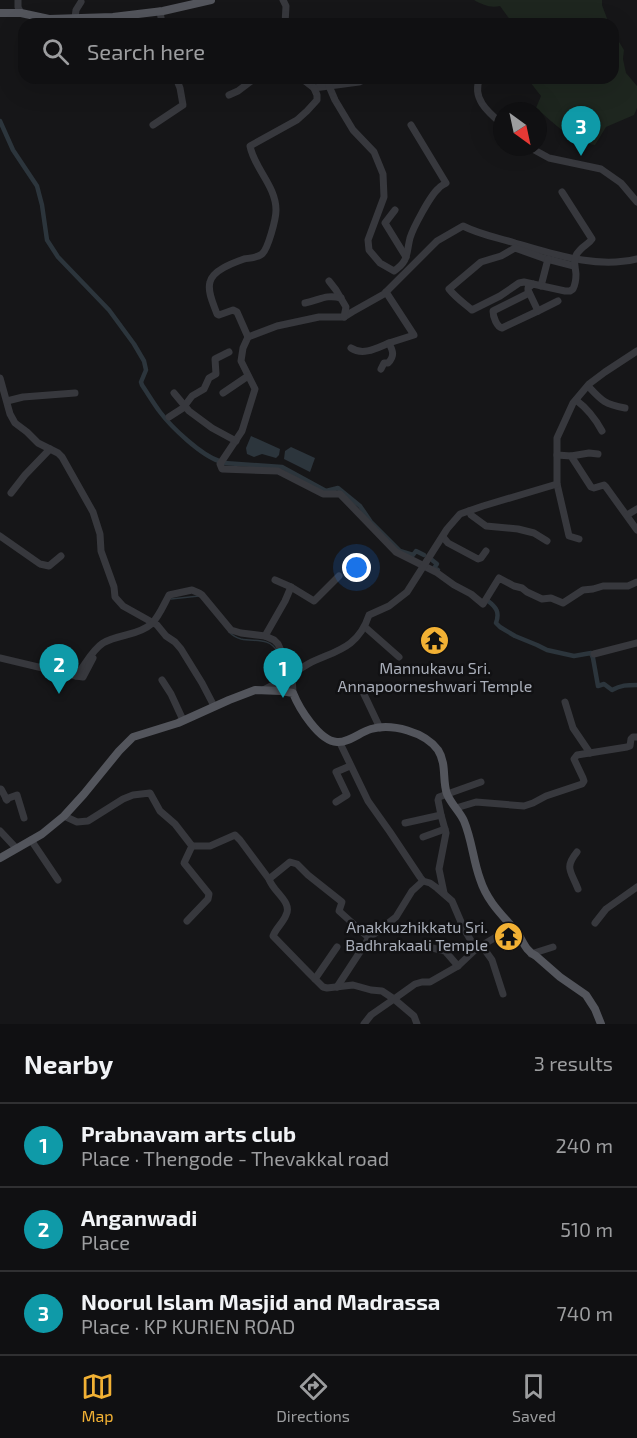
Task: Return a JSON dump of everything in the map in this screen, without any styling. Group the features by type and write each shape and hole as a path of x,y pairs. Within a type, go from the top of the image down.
{"main road":[{"path":"75,18 113,17 160,11 211,0"},
{"path":"0,13 21,13 37,18"},
{"path":"0,858 42,834 64,816 133,737 178,723 255,690 293,693 313,726 326,739 340,743 370,729 395,728 413,733 431,742 442,757 447,795 464,821 480,879 495,909 511,926 531,954 586,995 595,1009 600,1024"}],"street":[{"path":"18,0 21,13"},
{"path":"283,0 286,6 285,18"},
{"path":"75,18 76,10 81,2"},
{"path":"160,11 161,18"},
{"path":"153,125 183,105 178,84"},
{"path":"229,95 247,84"},
{"path":"248,337 237,312 234,310 217,314 209,284 213,276 228,266 259,256 263,252 274,226 276,206 250,146 302,117 317,100 314,88 309,84"},
{"path":"314,88 344,84"},
{"path":"477,84 479,100 493,116"},
{"path":"329,86 353,130 374,152 383,174 384,197 368,240 369,250 380,263 394,271 402,266 411,236 422,215 439,187 446,183 411,125"},
{"path":"545,156 601,169 621,183 637,202"},
{"path":"562,192 592,239 579,250 574,262 576,274 573,290 565,291 524,282 472,310 459,301 449,289 481,262 501,256 515,248 548,260 574,262 601,263 627,262 637,259"},
{"path":"395,210 385,224 406,257"},
{"path":"574,262 489,237 463,226 437,241 386,292 344,317 319,317 277,326 248,337 241,361 255,389 242,431 220,464 222,469 278,471 323,494 340,494 396,552 426,564 483,604 499,578 542,599 551,598 563,603 583,590 603,586 627,586 637,582"},
{"path":"541,286 548,260"},
{"path":"329,281 346,307 344,317"},
{"path":"533,284 528,288 538,311"},
{"path":"351,348 356,352 364,352 414,335 386,292"},
{"path":"530,293 493,310 499,327 502,328 558,301"},
{"path":"305,303 324,296 341,298"},
{"path":"381,369 384,363 388,363 392,358 393,353 389,343"},
{"path":"579,539 568,537 557,484 557,438 576,400 588,386 604,372 637,351"},
{"path":"169,417 183,408 192,396 204,389 209,378 216,374 215,359 229,352"},
{"path":"223,393 248,376"},
{"path":"0,378 10,414 15,423 38,442 62,457 93,512 100,534 101,551 116,597 123,606 156,624 182,649 214,706"},
{"path":"588,386 609,405 625,408"},
{"path":"7,401 75,393"},
{"path":"174,393 189,411 212,429 236,441"},
{"path":"576,400 594,416 602,431"},
{"path":"0,417 10,414"},
{"path":"11,493 50,449"},
{"path":"557,455 598,454"},
{"path":"571,456 591,487 604,485 637,530"},
{"path":"262,690 356,640 365,627 369,615 389,606 407,592 460,514 557,484"},
{"path":"627,515 637,509"},
{"path":"469,511 486,526 534,533 547,542"},
{"path":"0,536 39,564 49,566 61,556"},
{"path":"443,537 448,543 478,559 486,551"},
{"path":"275,580 314,601 339,576"},
{"path":"265,636 291,587"},
{"path":"0,658 76,676 102,644 110,639 136,633 156,624 169,595 192,590 202,595 231,630 265,636 278,644 292,675 293,693"},
{"path":"365,627 399,657"},
{"path":"594,654 637,643"},
{"path":"162,680 183,720"},
{"path":"362,690 380,728"},
{"path":"565,702 573,728 590,753"},
{"path":"456,808 476,802 524,806 582,784 584,778 574,759 577,755 627,747 630,746 633,737 637,737"},
{"path":"340,743 368,801 423,881 430,883 452,901 464,929 492,960 503,994"},
{"path":"336,802 347,795 336,772 350,766"},
{"path":"444,893 439,869 446,839 439,797 481,782"},
{"path":"0,789 7,801 17,795 24,818"},
{"path":"64,816 77,822 88,821 123,798 150,793 160,811 175,824 192,846"},
{"path":"405,823 441,815"},
{"path":"423,837 445,829"},
{"path":"0,831 16,848"},
{"path":"192,846 210,846 235,835 269,879 271,886 287,903 289,908 286,916 273,936 279,943 323,987 352,985 382,991 414,1016 417,1024"},
{"path":"31,840 58,880"},
{"path":"188,921 208,899 209,894 184,863 192,846"},
{"path":"577,852 569,861 569,868 578,889"},
{"path":"269,879 290,862 297,864 342,903 339,911 369,938"},
{"path":"337,987 369,938 396,917 412,891 423,881"},
{"path":"595,923 606,909 637,887"},
{"path":"364,1024 372,1015 415,984 437,979 511,926"},
{"path":"315,979 337,947"},
{"path":"428,947 445,951 458,966"},
{"path":"531,954 553,947"}],"shaded area":[{"path":"474,0 602,0 607,18 509,18 500,6 487,6"},
{"path":"619,42 624,50 626,73 637,86 637,108 634,115 606,127 595,145 578,140 556,126 547,118 547,102 538,102 541,96 532,84 619,84"},
{"path":"251,436 280,449 279,455 276,458 262,454 254,457 247,454 246,448"},
{"path":"291,447 315,458 310,472 284,459 285,451"}],"waterway":[{"path":"0,121 13,150 37,186 47,240 58,257 109,310 134,344 144,361 146,370 142,385 160,412 187,440 219,461"},
{"path":"224,463 282,467 326,491 338,488 360,506 371,522 400,551 413,555 416,551 424,555"},
{"path":"432,560 437,564 434,568 438,570"},
{"path":"171,599 199,596"},
{"path":"488,601 496,610 498,616 496,623 515,636 547,650 574,656 591,653 598,686 604,684 612,690 637,685"},
{"path":"229,632 241,639 266,642 277,651"}],"place":[{"name":"Noorul Islam Masjid and Madrassa","path":"581,156"},
{"name":"Mannukavu Sri. Annapoorneshwari Temple","path":"435,640"},
{"name":"Anganwadi","path":"59,694"},
{"name":"Prabnavam arts club","path":"283,698"},
{"name":"Anakkuzhikkatu Sri. Badhrakaali Temple","path":"509,936"}]}
